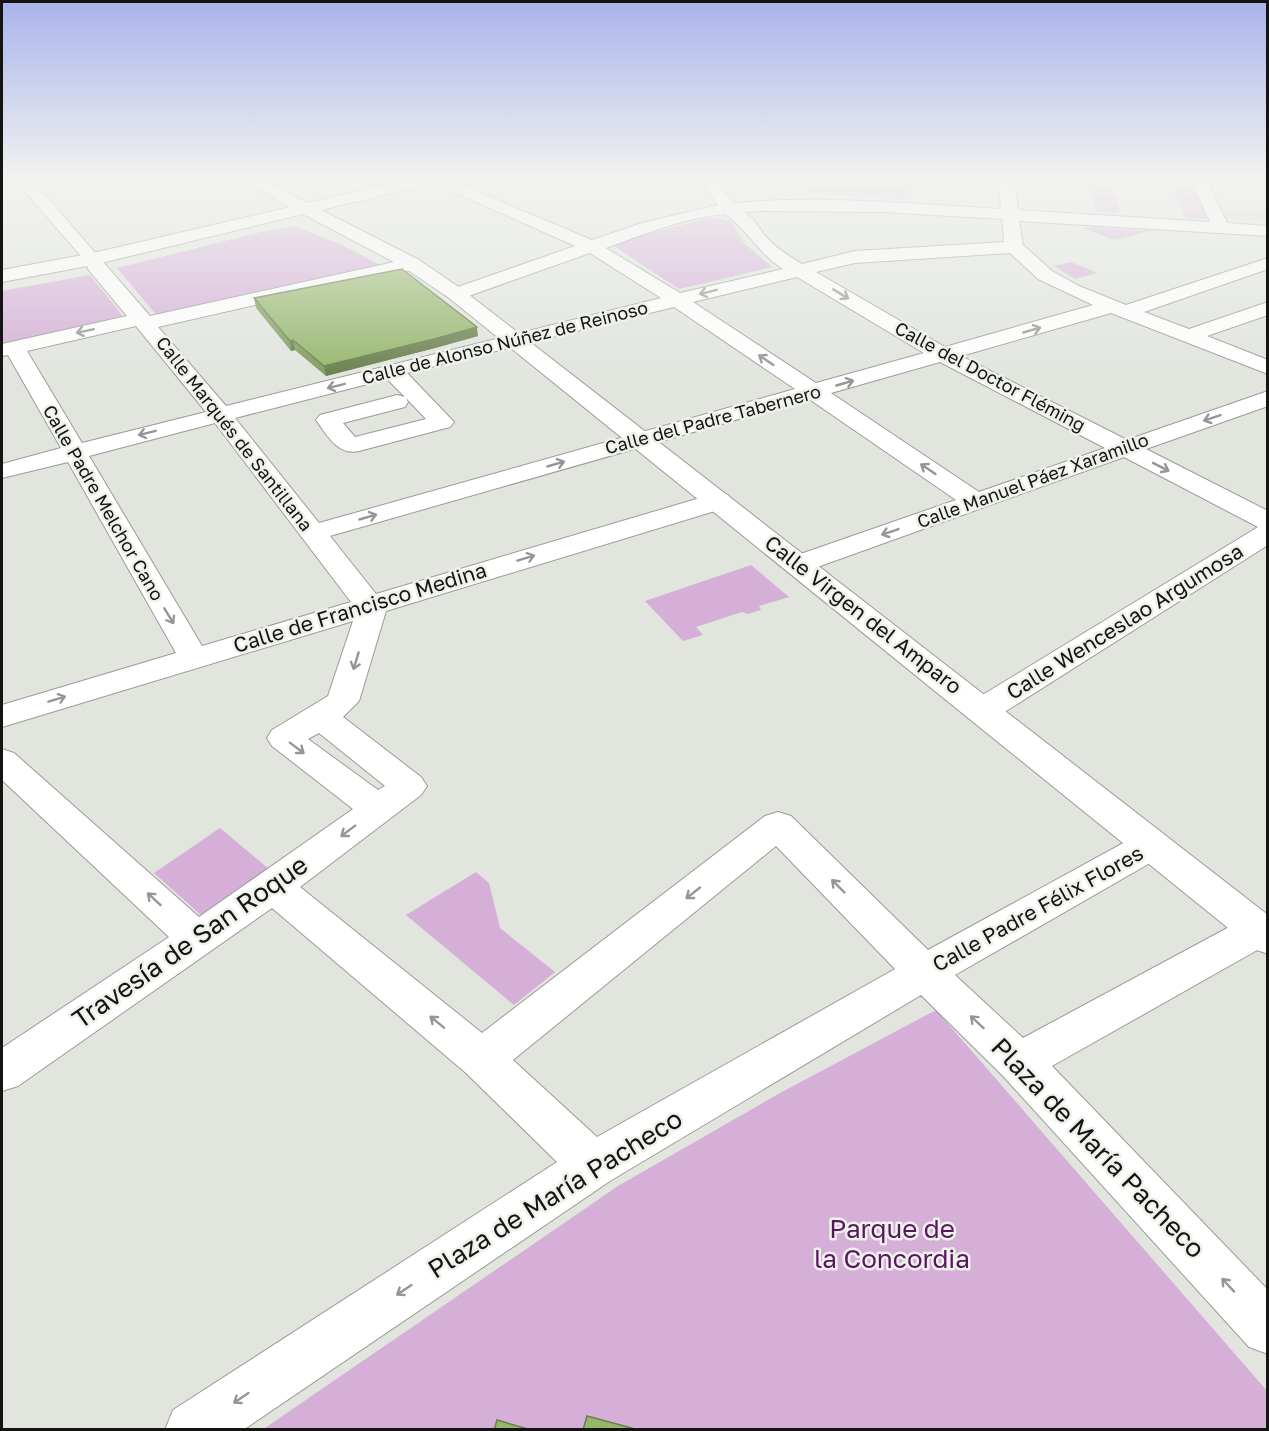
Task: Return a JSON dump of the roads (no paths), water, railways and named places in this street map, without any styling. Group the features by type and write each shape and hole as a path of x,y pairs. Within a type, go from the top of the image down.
{"street":[{"name":"Calle Marqués de Santillana","path":"81,247 220,414 372,605"},
{"path":"2,282 158,247"},
{"name":"Calle Virgen del Amparo","path":"376,247 412,264 515,339 1263,934"},
{"path":"456,294 588,247"},
{"path":"591,247 676,299 977,502"},
{"name":"Calle del Doctor Fléming","path":"766,247 775,256 943,355 1268,522"},
{"path":"1014,247 1045,275 1120,309 1268,368"},
{"name":"Calle de Alonso Núñez de Reinoso","path":"2,471 515,339 855,257 1014,247"},
{"path":"2,276 94,262"},
{"name":"Calle del Padre Tabernero","path":"312,532 943,355 1120,309 1268,263"},
{"path":"8,348 412,264"},
{"path":"1189,336 1268,308"},
{"name":"Calle Padre Melchor Cano","path":"8,348 73,452 194,658"},
{"path":"393,372 442,422 350,446 328,420 397,402"},
{"name":"Calle Manuel Páez Xaramillo","path":"800,564 1268,398"},
{"name":"Calle de Francisco Medina","path":"2,716 719,501"},
{"name":"Calle Wenceslao Argumosa","path":"983,710 1268,533"},
{"name":"Travesía de San Roque","path":"2,1072 273,887 409,786 321,717 343,701 372,605"},
{"path":"2,761 197,939"},
{"name":"Plaza de María Pacheco","path":"482,1059 778,825 924,972 1019,1062 1268,1328"},
{"name":"Calle Padre Félix Flores","path":"924,972 1151,845"},
{"path":"273,887 482,1059 593,1165"},
{"path":"1019,1062 1263,934"},
{"name":"Plaza de María Pacheco","path":"193,1430 593,1165 924,972"}],"park label":[{"name":"Parque de la Concordia","path":"892,1244"}]}
